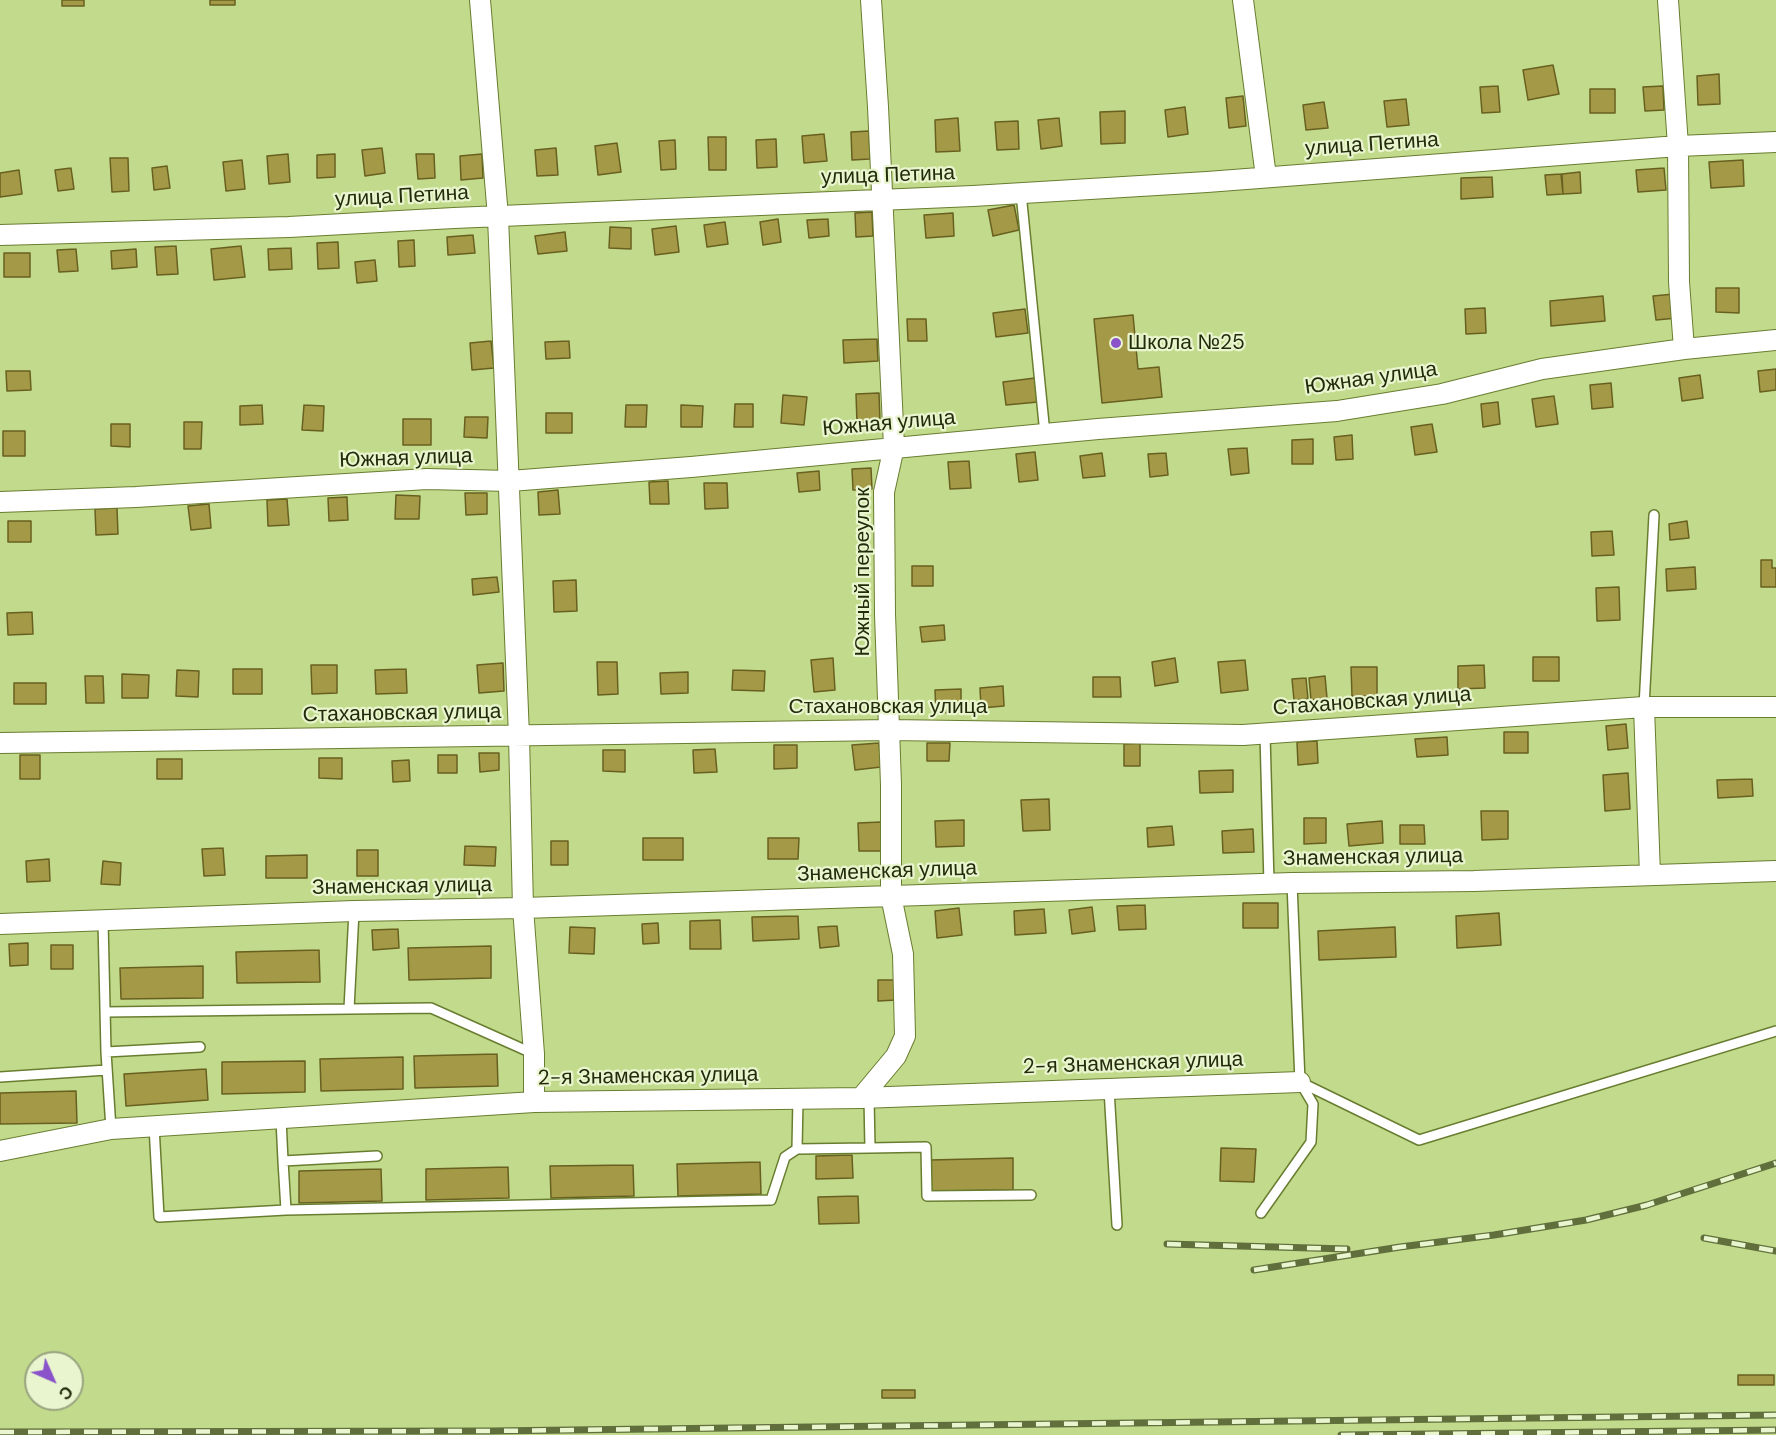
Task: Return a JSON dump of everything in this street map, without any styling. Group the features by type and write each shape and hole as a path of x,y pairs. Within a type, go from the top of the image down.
{"street":[{"path":"480,0 498,217 510,481 523,908 534,1054 534,1102"},
{"name":"Южный переулок","path":"865,1098 896,1056 905,1036 903,954 891,896 884,492 894,447 871,0"},
{"path":"1243,0 1266,177"},
{"path":"1668,0 1678,146 1679,282 1684,349"},
{"name":"улица Петина","path":"0,235 277,228 1021,194 1678,146 1776,142"},
{"name":"Южная улица","path":"0,502 148,496 427,479 510,481 1337,411 1442,394 1542,369 1684,349 1776,340"},
{"path":"1644,707 1650,875"},
{"name":"Стахановская улица","path":"0,743 889,730 1243,735 1644,707 1776,707"},
{"name":"Знаменская улица","path":"0,924 1292,883 1474,881 1776,871"},
{"name":"2-я Знаменская улица","path":"0,1151 111,1129 534,1102 865,1098 1300,1082"}],"lane":[{"path":"1021,194 1045,434"},
{"path":"1644,707 1654,515"},
{"path":"1264,734 1269,884"},
{"path":"1261,1213 1311,1142 1313,1104 1300,1082 1292,883"},
{"path":"350,1010 354,911"},
{"path":"103,921 106,1052 111,1129"},
{"path":"105,1012 431,1008 534,1054"},
{"path":"1300,1082 1419,1140 1776,1031"},
{"path":"106,1052 200,1047"},
{"path":"0,1077 107,1071"},
{"path":"1109,1089 1117,1225"},
{"path":"865,1098 870,1148"},
{"path":"797,1149 798,1099"},
{"path":"281,1119 286,1210"},
{"path":"154,1126 159,1217 286,1210 771,1200 785,1157 797,1149 926,1147 927,1196 1031,1195"},
{"path":"283,1161 377,1156"}],"building":[{"path":"62,0 84,0 84,6 62,6"},
{"path":"210,0 235,0 235,5 210,5"},
{"path":"1553,65 1559,94 1528,100 1523,70"},
{"path":"1719,74 1720,104 1698,105 1697,76"},
{"path":"1498,86 1500,112 1482,113 1480,87"},
{"path":"1663,86 1664,110 1645,111 1643,87"},
{"path":"1590,89 1615,89 1615,113 1590,113"},
{"path":"1243,96 1246,126 1229,128 1226,98"},
{"path":"1406,99 1409,125 1387,127 1384,101"},
{"path":"1324,102 1328,128 1306,130 1303,105"},
{"path":"1185,107 1188,134 1168,137 1165,110"},
{"path":"1125,111 1125,143 1101,144 1100,112"},
{"path":"958,118 960,151 936,152 935,120"},
{"path":"1059,118 1062,146 1041,149 1038,120"},
{"path":"1018,121 1019,149 997,150 995,122"},
{"path":"869,131 870,159 852,160 851,132"},
{"path":"824,134 827,161 804,163 802,136"},
{"path":"708,137 726,137 726,170 709,170"},
{"path":"776,139 777,167 757,168 756,140"},
{"path":"675,140 676,169 661,170 659,141"},
{"path":"617,143 621,172 598,175 595,146"},
{"path":"382,148 385,173 365,176 362,150"},
{"path":"556,148 558,175 537,176 535,150"},
{"path":"288,154 290,182 269,184 267,156"},
{"path":"335,154 335,177 317,178 317,155"},
{"path":"416,154 434,154 435,178 418,179"},
{"path":"482,154 483,178 461,180 460,156"},
{"path":"110,158 128,158 129,191 112,192"},
{"path":"242,160 245,189 226,191 223,162"},
{"path":"1743,160 1744,186 1711,188 1709,162"},
{"path":"167,166 170,188 154,190 152,168"},
{"path":"71,168 74,189 58,191 55,170"},
{"path":"1664,168 1666,190 1638,192 1636,170"},
{"path":"19,170 22,194 0,197 0,173"},
{"path":"1580,172 1581,193 1563,194 1562,174"},
{"path":"1561,174 1563,194 1547,195 1545,175"},
{"path":"1492,177 1493,197 1461,199 1461,178"},
{"path":"1014,205 1019,230 993,236 988,210"},
{"path":"872,212 873,236 856,237 855,213"},
{"path":"953,213 954,236 926,238 924,215"},
{"path":"778,219 781,242 763,245 760,222"},
{"path":"828,219 829,236 809,238 807,220"},
{"path":"725,222 728,244 707,247 704,225"},
{"path":"676,226 679,252 655,255 652,229"},
{"path":"610,227 631,228 631,249 609,248"},
{"path":"565,232 567,251 538,254 535,236"},
{"path":"473,235 475,253 448,255 447,237"},
{"path":"414,240 415,266 399,267 398,241"},
{"path":"338,242 339,268 318,269 317,243"},
{"path":"176,246 178,274 157,275 155,247"},
{"path":"241,246 245,277 214,280 211,249"},
{"path":"291,248 292,269 269,270 268,249"},
{"path":"76,249 78,271 59,272 57,250"},
{"path":"136,249 137,267 112,269 111,251"},
{"path":"4,253 30,253 30,277 4,277"},
{"path":"375,260 377,281 357,283 355,262"},
{"path":"1716,288 1739,288 1739,313 1716,312"},
{"path":"1674,294 1677,318 1656,320 1653,296"},
{"path":"1603,296 1605,321 1551,326 1550,301"},
{"path":"1485,308 1486,333 1466,334 1465,309"},
{"path":"1025,309 1028,333 996,337 993,313"},
{"name":"Школа №25","path":"1133,315 1138,369 1159,367 1162,397 1102,403 1094,319"},
{"path":"907,319 926,319 927,341 908,341"},
{"path":"877,339 878,361 844,363 843,340"},
{"path":"491,341 494,368 472,370 470,343"},
{"path":"569,341 570,358 546,359 545,342"},
{"path":"1776,369 1776,390 1760,392 1758,371"},
{"path":"6,371 30,371 31,390 7,391"},
{"path":"1700,375 1703,398 1682,401 1679,378"},
{"path":"1035,378 1038,402 1006,405 1003,382"},
{"path":"1611,383 1613,407 1592,409 1590,385"},
{"path":"879,393 880,422 857,423 856,394"},
{"path":"783,395 807,397 804,425 781,423"},
{"path":"1554,396 1558,424 1536,427 1532,399"},
{"path":"1498,402 1500,424 1483,427 1481,404"},
{"path":"735,404 753,404 753,427 734,427"},
{"path":"262,405 263,424 240,425 240,406"},
{"path":"304,405 324,406 323,431 302,430"},
{"path":"626,405 647,405 646,427 625,427"},
{"path":"681,405 703,406 702,427 681,427"},
{"path":"546,413 572,413 572,433 546,433"},
{"path":"465,417 488,417 487,438 464,437"},
{"path":"403,419 431,419 431,445 403,445"},
{"path":"184,422 202,422 201,449 184,449"},
{"path":"111,424 130,424 130,447 111,446"},
{"path":"1432,424 1437,452 1415,455 1411,427"},
{"path":"3,431 25,431 25,456 3,456"},
{"path":"1352,435 1353,459 1336,460 1334,437"},
{"path":"1313,439 1313,464 1292,464 1292,440"},
{"path":"1247,448 1249,473 1231,475 1228,449"},
{"path":"1035,452 1038,480 1019,482 1016,454"},
{"path":"1102,453 1105,476 1083,478 1080,456"},
{"path":"1166,453 1168,475 1150,477 1148,454"},
{"path":"969,461 971,488 950,489 948,462"},
{"path":"871,468 872,489 853,490 852,469"},
{"path":"819,471 820,490 799,492 797,473"},
{"path":"668,481 669,504 650,504 649,482"},
{"path":"704,483 727,483 728,508 705,509"},
{"path":"558,490 560,514 539,515 538,492"},
{"path":"465,493 487,493 487,514 466,515"},
{"path":"396,495 420,496 419,519 395,519"},
{"path":"347,497 348,520 329,521 328,498"},
{"path":"287,499 289,525 268,526 267,500"},
{"path":"209,504 211,528 191,530 188,506"},
{"path":"117,508 118,534 96,535 95,509"},
{"path":"8,521 31,521 31,542 8,542"},
{"path":"1687,521 1689,538 1670,540 1669,524"},
{"path":"1612,531 1614,555 1592,556 1591,532"},
{"path":"1761,560 1772,560 1772,568 1776,568 1776,587 1761,587"},
{"path":"912,566 933,566 933,586 912,586"},
{"path":"1695,567 1696,589 1667,591 1666,569"},
{"path":"497,577 499,592 473,595 472,579"},
{"path":"576,580 577,611 554,612 553,581"},
{"path":"1619,587 1620,620 1597,621 1596,588"},
{"path":"32,612 33,634 8,635 7,613"},
{"path":"944,625 945,640 922,642 920,627"},
{"path":"1533,657 1559,657 1559,681 1533,681"},
{"path":"833,658 835,690 814,692 811,660"},
{"path":"1175,658 1178,682 1155,686 1152,662"},
{"path":"1245,660 1248,690 1221,693 1218,662"},
{"path":"597,662 617,662 618,694 598,695"},
{"path":"503,663 504,691 479,693 477,665"},
{"path":"311,665 337,665 337,693 312,694"},
{"path":"1484,665 1485,688 1458,689 1458,666"},
{"path":"1351,667 1377,667 1377,696 1352,696"},
{"path":"233,669 262,669 262,694 233,694"},
{"path":"406,669 407,693 376,694 375,670"},
{"path":"177,670 199,671 198,697 176,696"},
{"path":"733,670 765,671 764,691 732,690"},
{"path":"688,672 688,693 661,694 660,673"},
{"path":"122,674 149,675 148,698 122,698"},
{"path":"85,676 103,676 104,703 86,703"},
{"path":"1325,676 1327,698 1311,700 1309,678"},
{"path":"1093,677 1120,677 1121,697 1093,697"},
{"path":"1306,678 1308,699 1294,700 1292,679"},
{"path":"14,683 46,683 46,704 14,704"},
{"path":"1003,686 1004,706 981,708 980,688"},
{"path":"961,689 961,712 936,713 935,690"},
{"path":"1626,724 1628,748 1608,750 1606,726"},
{"path":"1504,732 1528,732 1528,753 1504,753"},
{"path":"1447,737 1448,755 1417,757 1415,739"},
{"path":"1317,741 1318,763 1298,765 1297,742"},
{"path":"879,743 881,767 855,770 852,745"},
{"path":"927,743 950,743 949,761 927,761"},
{"path":"1140,743 1140,766 1124,766 1124,744"},
{"path":"774,745 797,745 797,768 774,769"},
{"path":"715,749 717,772 694,773 693,750"},
{"path":"603,750 625,750 625,772 603,771"},
{"path":"479,753 499,753 499,770 480,772"},
{"path":"20,755 40,755 40,779 20,779"},
{"path":"438,755 457,755 457,773 438,773"},
{"path":"319,758 342,758 342,779 319,778"},
{"path":"157,759 182,759 182,779 157,779"},
{"path":"409,760 410,781 393,782 392,761"},
{"path":"1233,770 1233,792 1200,793 1199,771"},
{"path":"1628,773 1630,809 1605,811 1603,775"},
{"path":"1752,779 1753,796 1718,798 1717,780"},
{"path":"1049,799 1050,830 1023,831 1021,800"},
{"path":"1481,811 1508,811 1508,839 1482,840"},
{"path":"1304,818 1326,818 1326,843 1304,844"},
{"path":"964,820 964,846 936,847 935,821"},
{"path":"1382,821 1383,843 1349,846 1347,824"},
{"path":"881,822 882,851 859,851 858,823"},
{"path":"1400,825 1424,825 1425,844 1400,844"},
{"path":"1172,826 1174,845 1148,847 1147,828"},
{"path":"1253,829 1254,852 1223,853 1222,831"},
{"path":"643,838 683,838 683,860 643,860"},
{"path":"768,838 799,838 798,859 768,859"},
{"path":"551,841 568,841 568,865 551,865"},
{"path":"465,846 496,847 495,866 464,865"},
{"path":"223,848 225,875 204,876 202,849"},
{"path":"357,850 378,850 378,876 357,876"},
{"path":"307,855 307,878 266,878 266,856"},
{"path":"49,859 50,881 27,882 26,861"},
{"path":"103,861 121,863 120,885 101,884"},
{"path":"1243,903 1278,903 1278,928 1243,928"},
{"path":"1145,905 1146,929 1119,930 1117,906"},
{"path":"1092,907 1095,931 1072,934 1069,910"},
{"path":"959,908 962,935 937,938 935,911"},
{"path":"1044,909 1046,933 1015,935 1014,911"},
{"path":"1499,913 1501,945 1457,948 1456,916"},
{"path":"798,916 799,939 753,941 752,917"},
{"path":"720,920 721,949 690,949 690,921"},
{"path":"658,923 659,943 643,944 642,924"},
{"path":"837,926 839,946 820,948 818,927"},
{"path":"570,927 595,928 594,954 569,953"},
{"path":"1395,927 1396,957 1319,960 1318,931"},
{"path":"398,929 399,948 373,950 372,930"},
{"path":"28,943 28,965 10,966 9,944"},
{"path":"51,945 73,945 73,969 51,969"},
{"path":"491,946 491,978 409,980 408,948"},
{"path":"319,950 320,982 237,983 236,952"},
{"path":"203,966 203,998 121,999 120,968"},
{"path":"878,980 897,980 897,1000 878,1001"},
{"path":"497,1054 498,1086 415,1088 414,1056"},
{"path":"403,1057 403,1089 321,1091 320,1059"},
{"path":"305,1061 305,1092 222,1094 222,1062"},
{"path":"206,1069 208,1100 126,1106 124,1074"},
{"path":"76,1091 77,1123 0,1124 0,1093"},
{"path":"1221,1148 1256,1149 1254,1182 1220,1181"},
{"path":"852,1155 853,1178 816,1179 816,1156"},
{"path":"1013,1158 1013,1190 930,1191 930,1160"},
{"path":"760,1162 761,1194 678,1196 677,1164"},
{"path":"633,1165 634,1196 551,1198 550,1166"},
{"path":"508,1167 509,1198 426,1200 426,1169"},
{"path":"381,1169 382,1201 299,1203 299,1171"},
{"path":"858,1196 859,1223 819,1224 818,1197"},
{"path":"1738,1375 1774,1375 1774,1385 1738,1385"},
{"path":"882,1390 915,1390 915,1398 882,1398"}],"railway":[{"path":"1254,1270 1586,1220 1647,1205 1776,1163"},
{"path":"1704,1238 1776,1251"},
{"path":"1167,1244 1347,1249"},
{"path":"0,1432 490,1431 1776,1415"},
{"path":"1341,1435 1776,1430"}],"place":[{"name":"Школа №25","path":"1116,343"}]}
